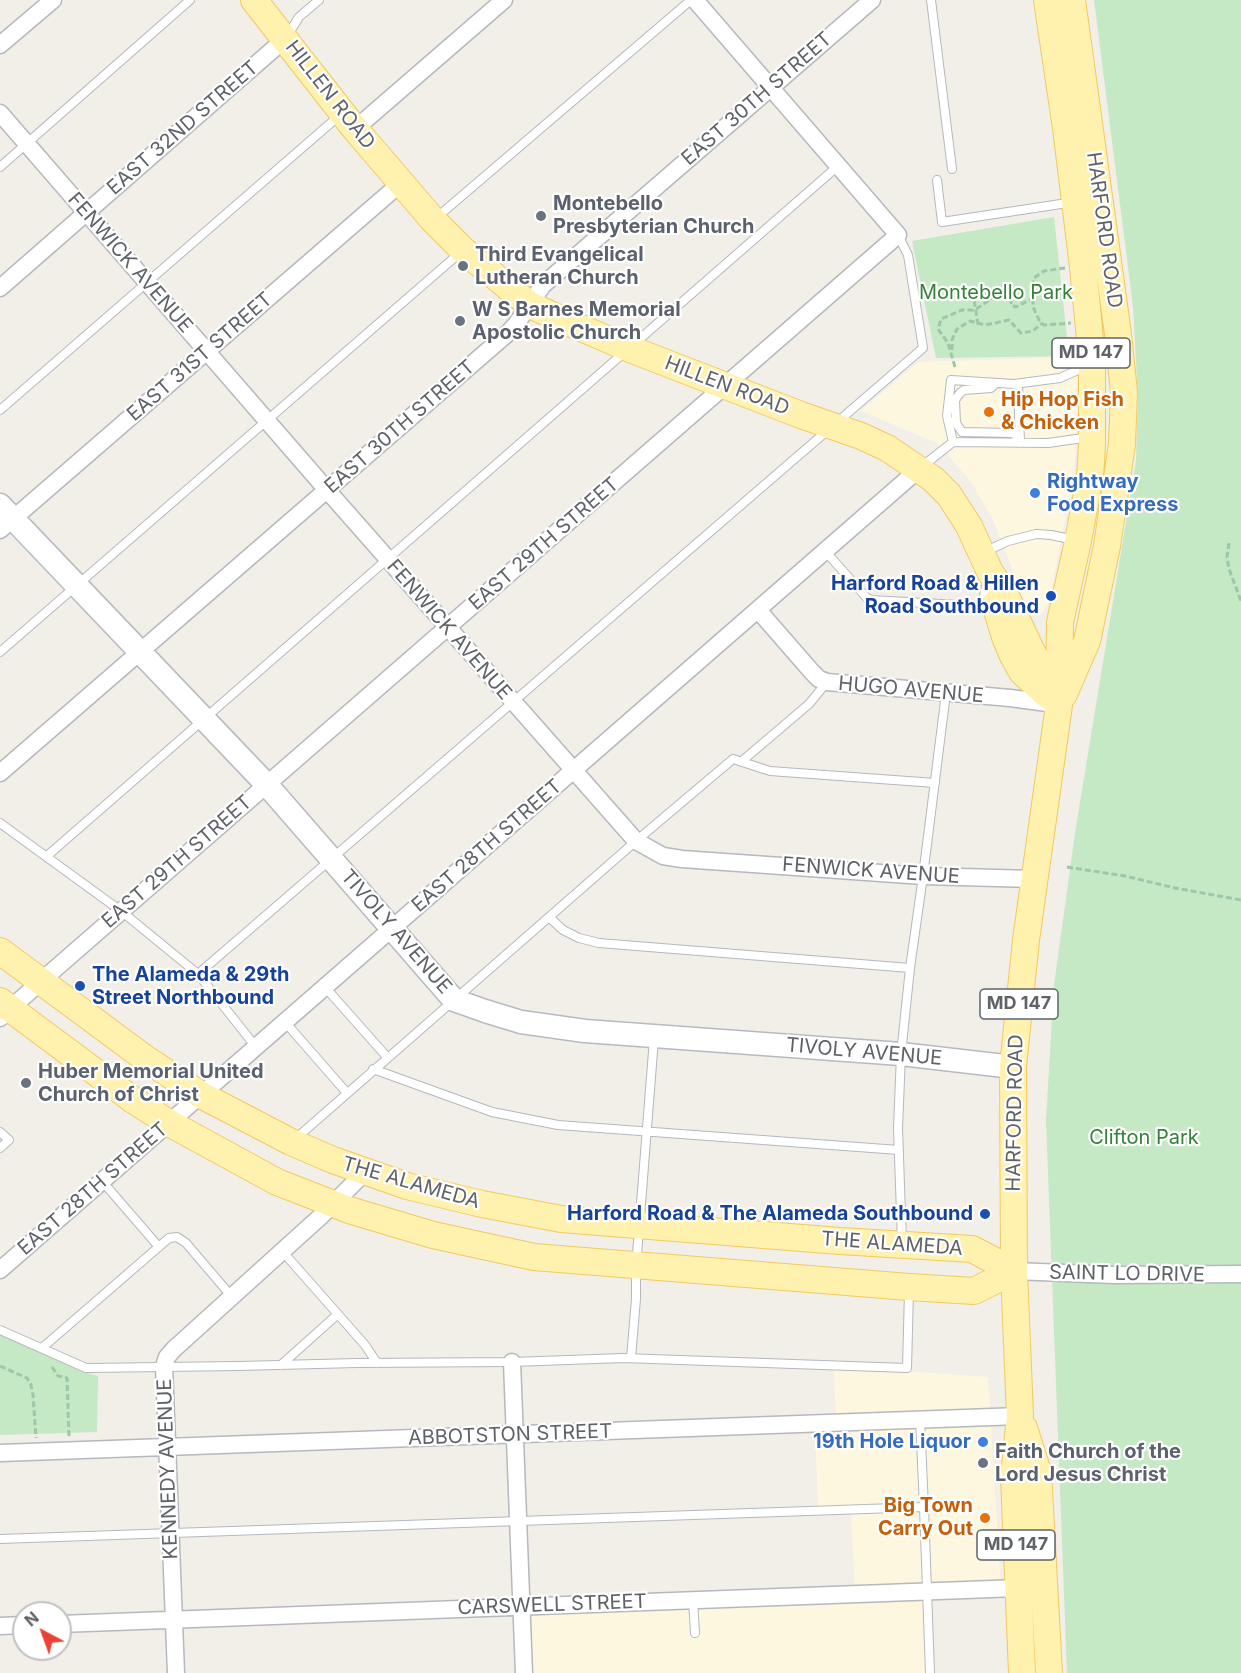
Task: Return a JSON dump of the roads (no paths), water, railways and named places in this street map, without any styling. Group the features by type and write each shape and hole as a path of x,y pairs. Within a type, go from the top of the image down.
{"main road":[{"name":"HILLEN ROAD","path":"254,0 349,121 433,220 463,250 530,305 630,349 861,436 887,448 933,478 961,510 1059,705"},
{"name":"HARFORD ROAD","path":"1022,1673 1014,1477 1020,1416 1014,1271 1013,1067 1026,940 1059,705 1060,622 1090,476 1092,436 1092,363 1083,267 1047,0"},
{"name":"HARFORD ROAD","path":"1059,705 1087,641 1107,546 1122,444 1124,392 1072,0"},
{"name":"HILLEN ROAD","path":"986,562 992,596 1013,656 1022,672 1059,705"},
{"path":"1013,610 1021,619 1033,626 1050,627 1060,622"},
{"name":"THE ALAMEDA","path":"0,951 146,1059 201,1095 291,1143 365,1172 418,1189 561,1219 972,1249 1014,1271"},
{"path":"3,1009 168,1123 278,1182 334,1204 433,1235 534,1257 636,1267 909,1287 974,1291 1014,1271"},
{"name":"HARFORD ROAD","path":"1020,1416 1038,1472 1049,1673"}],"street":[{"path":"0,45 53,0"},
{"path":"349,121 504,0"},
{"path":"693,0 898,236"},
{"name":"EAST 30TH STREET","path":"0,773 508,333 543,285 872,0"},
{"name":"EAST 32ND STREET","path":"0,288 285,39"},
{"name":"FENWICK AVENUE","path":"0,113 388,560 636,841 663,856 923,876 1034,879"},
{"name":"EAST 31ST STREET","path":"4,518 207,352 401,183"},
{"name":"EAST 29TH STREET","path":"3,1009 40,982 898,236"},
{"name":"EAST 28TH STREET","path":"0,1270 919,469"},
{"name":"TIVOLY AVENUE","path":"4,518 76,586 267,784 454,1000 521,1022 585,1031 901,1053 1013,1067"},
{"name":"HUGO AVENUE","path":"758,609 812,672 819,679 827,682 1010,698 1059,705"},
{"name":"KENNEDY AVENUE","path":"176,1673 164,1366 167,1357 283,1252 365,1172"},
{"name":"SAINT LO DRIVE","path":"1014,1271 1114,1275 1241,1274"},
{"path":"512,1362 524,1673"},
{"name":"ABBOTSTON STREET","path":"0,1454 1020,1416"},
{"name":"CARSWELL STREET","path":"72,1623 1045,1587"}],"lane":[{"path":"0,167 190,0"},
{"path":"285,39 299,17 319,0"},
{"path":"433,220 693,0"},
{"path":"931,0 952,169"},
{"path":"0,410 147,282 349,121"},
{"path":"47,856 838,166"},
{"path":"937,180 942,222 1074,202"},
{"path":"198,974 923,348 908,255 898,236"},
{"path":"0,652 463,250"},
{"path":"953,442 947,416 951,380 1018,384 1060,378 1092,363"},
{"path":"996,383 991,388 964,390 960,393 955,400 956,423 962,432 1015,434 1020,443"},
{"path":"1018,384 1020,443"},
{"path":"919,469 953,442 1048,443 1092,436"},
{"path":"825,551 871,600 976,606 982,605 986,562 1008,541 1036,534 1078,540"},
{"path":"742,761 808,704 827,682"},
{"path":"902,1244 898,1128 901,1053 946,693"},
{"path":"291,1143 387,1057 733,759 770,771 935,783"},
{"path":"0,823 121,911 198,974 256,1047"},
{"path":"549,917 563,930 579,938 599,943 910,968"},
{"path":"325,987 387,1057"},
{"path":"285,1022 347,1093"},
{"path":"631,1358 639,1225 655,1035"},
{"path":"373,1070 492,1112 558,1125 899,1150"},
{"path":"0,1132 9,1140 0,1148"},
{"path":"102,1181 159,1247"},
{"path":"42,1348 169,1238 177,1237 186,1243 232,1297"},
{"path":"283,1252 365,1345 377,1364"},
{"path":"0,1330 86,1368 512,1362 631,1358 907,1368 909,1287"},
{"path":"281,1365 338,1314"},
{"path":"920,1420 930,1673"},
{"path":"0,1539 924,1507"},
{"path":"693,1600 695,1633"}],"place":[{"name":"Montebello Presbyterian Church","path":"541,216"},
{"name":"Third Evangelical Lutheran Church","path":"463,266"},
{"name":"W S Barnes Memorial Apostolic Church","path":"460,321"},
{"name":"Hip Hop Fish & Chicken","path":"989,412"},
{"name":"Rightway Food Express","path":"1035,493"},
{"name":"Harford Road & Hillen Road Southbound","path":"1051,596"},
{"name":"The Alameda & 29th Street Northbound","path":"80,986"},
{"name":"Huber Memorial United Church of Christ","path":"26,1083"},
{"name":"Harford Road & The Alameda Southbound","path":"985,1214"},
{"name":"19th Hole Liquor","path":"983,1442"},
{"name":"Faith Church of the Lord Jesus Christ","path":"983,1463"},
{"name":"Big Town Carry Out","path":"985,1518"}],"park label":[{"name":"Montebello Park","path":"996,293"},
{"name":"Clifton Park","path":"1144,1138"}]}
